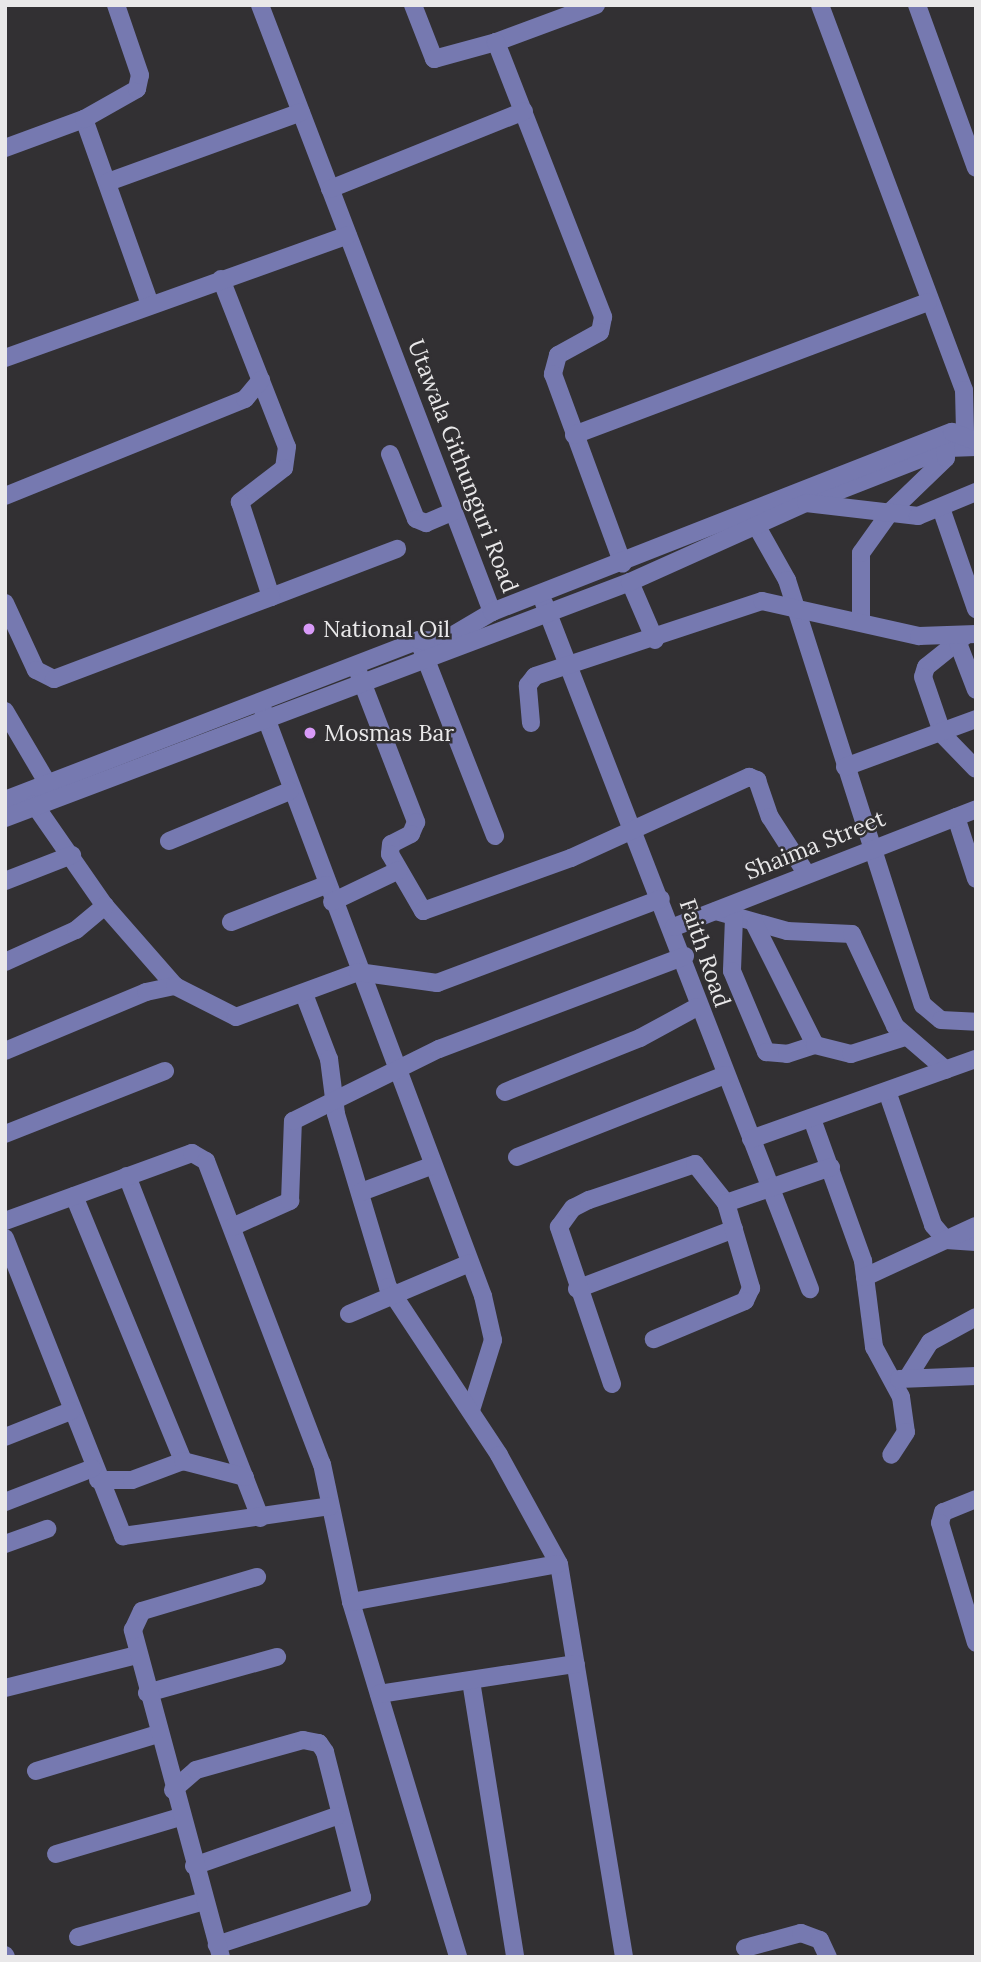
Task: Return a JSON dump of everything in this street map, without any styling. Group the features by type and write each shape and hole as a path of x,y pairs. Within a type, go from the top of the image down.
{"street":[{"path":"5,148 84,119 137,89 140,75 116,5"},
{"name":"Utawala Githunguri Road","path":"9,807 48,784 260,702 359,675 419,640 443,641 492,612 260,5"},
{"path":"413,5 434,59 496,42 596,5"},
{"path":"492,612 946,441 970,436 964,390 928,302 820,5"},
{"path":"917,5 976,168"},
{"path":"496,42 603,317 600,332 553,362 574,435 623,564"},
{"path":"330,189 524,110"},
{"path":"108,181 301,112"},
{"path":"84,119 150,304"},
{"path":"5,358 348,235"},
{"path":"221,279 289,458 240,502 271,597"},
{"path":"574,435 928,302"},
{"path":"5,496 245,399 261,380"},
{"path":"861,622 861,553 891,511 947,458 946,441"},
{"path":"9,807 34,804 186,754 359,675 425,658 630,582 946,441 976,447"},
{"path":"390,454 416,519 426,523 454,511"},
{"path":"806,503 918,516 976,492"},
{"path":"941,508 976,609"},
{"path":"756,525 779,562 923,1004 941,1020 976,1022"},
{"path":"5,603 36,670 54,679 397,549"},
{"path":"630,582 655,640"},
{"name":"Faith Road","path":"540,593 572,666 685,956 697,1007 810,1289"},
{"path":"531,723 529,681 655,640 762,601 919,636 967,637"},
{"path":"967,637 976,690"},
{"path":"967,637 923,671 943,735 976,769"},
{"path":"419,640 495,836"},
{"path":"359,675 416,822 411,834 391,844 399,870 416,904 430,912 634,830 750,778 757,780 770,817 806,873"},
{"path":"260,702 290,791 394,1069 470,1263 493,1340 471,1410"},
{"path":"5,711 48,784"},
{"path":"845,767 943,735 976,719"},
{"path":"169,841 290,791"},
{"path":"34,804 105,906 175,986 226,1017 304,994 358,972 437,983 661,899"},
{"name":"Shaima Street","path":"674,928 806,873 976,809"},
{"path":"957,817 976,879"},
{"path":"5,881 72,855"},
{"path":"231,922 399,870"},
{"path":"5,962 76,930 105,906"},
{"path":"716,911 755,925 852,934 905,1037 946,1070"},
{"path":"734,918 732,971 766,1052 788,1054 814,1045 851,1054 905,1037"},
{"path":"755,925 814,1045"},
{"path":"232,1227 289,1201 293,1121 336,1095 394,1069 685,956"},
{"path":"5,1051 146,992 175,986"},
{"path":"304,994 336,1095 335,1114 392,1294 471,1410 559,1564 624,1957"},
{"path":"505,1092 640,1038 697,1007"},
{"path":"751,1139 888,1094 976,1059"},
{"path":"5,1134 165,1072"},
{"path":"517,1157 725,1075"},
{"path":"888,1094 933,1225 946,1240 976,1242"},
{"path":"812,1119 831,1167 865,1278 874,1347 902,1378 906,1432 891,1455"},
{"path":"5,1221 127,1176 199,1154 232,1227 305,1415 330,1506 351,1602 458,1957"},
{"path":"612,1384 577,1289 559,1227 573,1208 684,1164 705,1170 726,1203 751,1288 745,1301 654,1339"},
{"path":"361,1192 431,1166"},
{"path":"726,1203 831,1167"},
{"path":"127,1176 260,1518"},
{"path":"74,1196 183,1461"},
{"path":"865,1278 976,1226"},
{"path":"577,1289 734,1229"},
{"path":"5,1238 95,1474 123,1536 330,1506"},
{"path":"349,1314 470,1263"},
{"path":"902,1378 930,1342 976,1317"},
{"path":"902,1378 976,1376"},
{"path":"5,1437 71,1411"},
{"path":"5,1502 95,1474 132,1480 183,1461 245,1478"},
{"path":"976,1499 943,1512 940,1523 976,1643"},
{"path":"5,1544 47,1529"},
{"path":"351,1602 559,1564"},
{"path":"173,1790 196,1770 315,1741 325,1752 337,1816 362,1892 359,1901 219,1951 180,1817 136,1655 133,1630 142,1611 257,1577"},
{"path":"5,1688 136,1655"},
{"path":"147,1693 277,1657"},
{"path":"379,1694 576,1664"},
{"path":"471,1681 515,1957"},
{"path":"36,1771 158,1734"},
{"path":"194,1866 337,1816"},
{"path":"56,1854 180,1817"},
{"path":"78,1937 204,1901"},
{"path":"745,1948 801,1933 820,1940 828,1957"}],"place":[{"name":"National Oil","path":"309,629"},
{"name":"Mosmas Bar","path":"310,733"}]}
